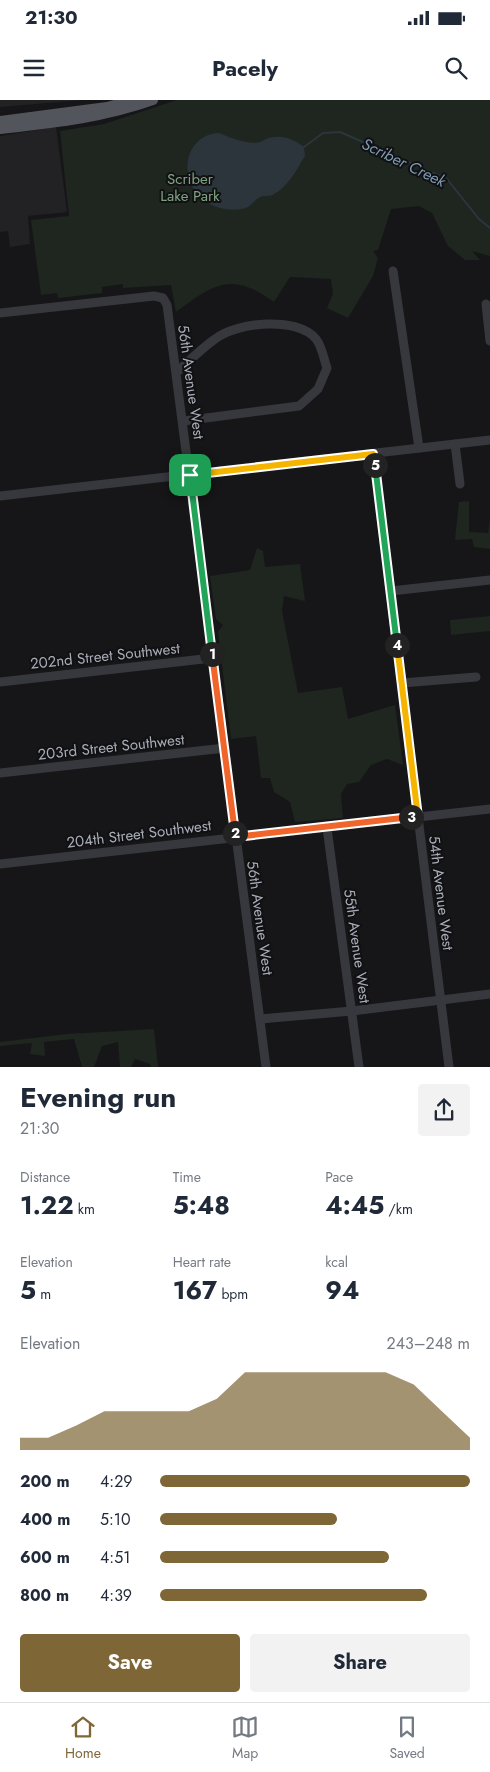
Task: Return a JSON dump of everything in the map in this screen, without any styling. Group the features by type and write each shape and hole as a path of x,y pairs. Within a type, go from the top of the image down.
{"main road":[{"path":"0,121 100,108 133,100"},
{"path":"120,112 123,108 141,100"},
{"path":"0,130 85,119 120,112 153,100"}],"street":[{"path":"393,271 419,448"},
{"name":"56th Avenue West","path":"0,313 154,296 163,298 167,305 266,1067"},
{"path":"486,304 490,341"},
{"path":"177,372 216,338 240,328 278,324 306,330 318,340 327,368 318,390 299,406 183,421"},
{"path":"0,496 490,440"},
{"path":"454,444 460,484"},
{"name":"54th Avenue West","path":"373,454 450,1067"},
{"path":"391,591 490,580"},
{"name":"202nd Street Southwest","path":"0,682 212,658"},
{"path":"402,683 476,677"},
{"name":"203rd Street Southwest","path":"0,773 225,748"},
{"name":"204th Street Southwest","path":"0,864 490,809"},
{"name":"55th Avenue West","path":"327,828 359,1067"},
{"path":"260,1019 352,1011 490,994"}],"shaded area":[{"path":"0,100 82,100 0,107"},
{"path":"56,127 67,212 28,216 30,244 10,247 8,231 0,232 0,136"},
{"path":"219,133 236,140 254,143 276,137 286,138 304,147 305,156 292,177 279,191 272,195 260,197 245,208 237,210 225,209 209,203 197,194 190,182 188,168 189,156 195,144 205,136"}],"green space":[{"name":"Scriber Lake Park","path":"177,100 490,100 490,256 472,251 480,260 465,260 448,246 432,213 419,206 391,209 378,250 373,251 378,258 373,276 348,318 327,308 333,294 331,279 290,277 274,302 259,292 246,287 234,284 223,285 201,294 176,312 171,285 123,288 123,284 102,287 102,293 58,298 57,293 41,295 31,220 69,216 60,131 104,124"},
{"path":"469,501 469,532 488,533 490,519 490,549 474,547 472,539 455,540 459,502"},
{"path":"257,548 263,551 265,567 300,564 305,601 284,596 282,611 298,693 342,687 348,719 395,705 403,765 387,759 371,765 359,782 347,784 341,794 343,818 295,822 290,802 274,792 270,778 261,778 256,736 231,739 218,632 223,625 216,619 210,576 250,570"},
{"path":"490,616 490,631 451,635 450,620"},
{"path":"154,1029 158,1067 151,1067 150,1064 135,1059 131,1067 120,1067 118,1042 102,1046 94,1067 82,1067 74,1039 44,1042 45,1056 30,1054 32,1043 0,1046 0,1042 67,1034"}],"waterway":[{"name":"Scriber Creek","path":"304,147 323,133 340,132 447,179 479,219 490,228"}],"route":[{"path":"373,454 418,817 235,837 190,475 373,454"}]}
